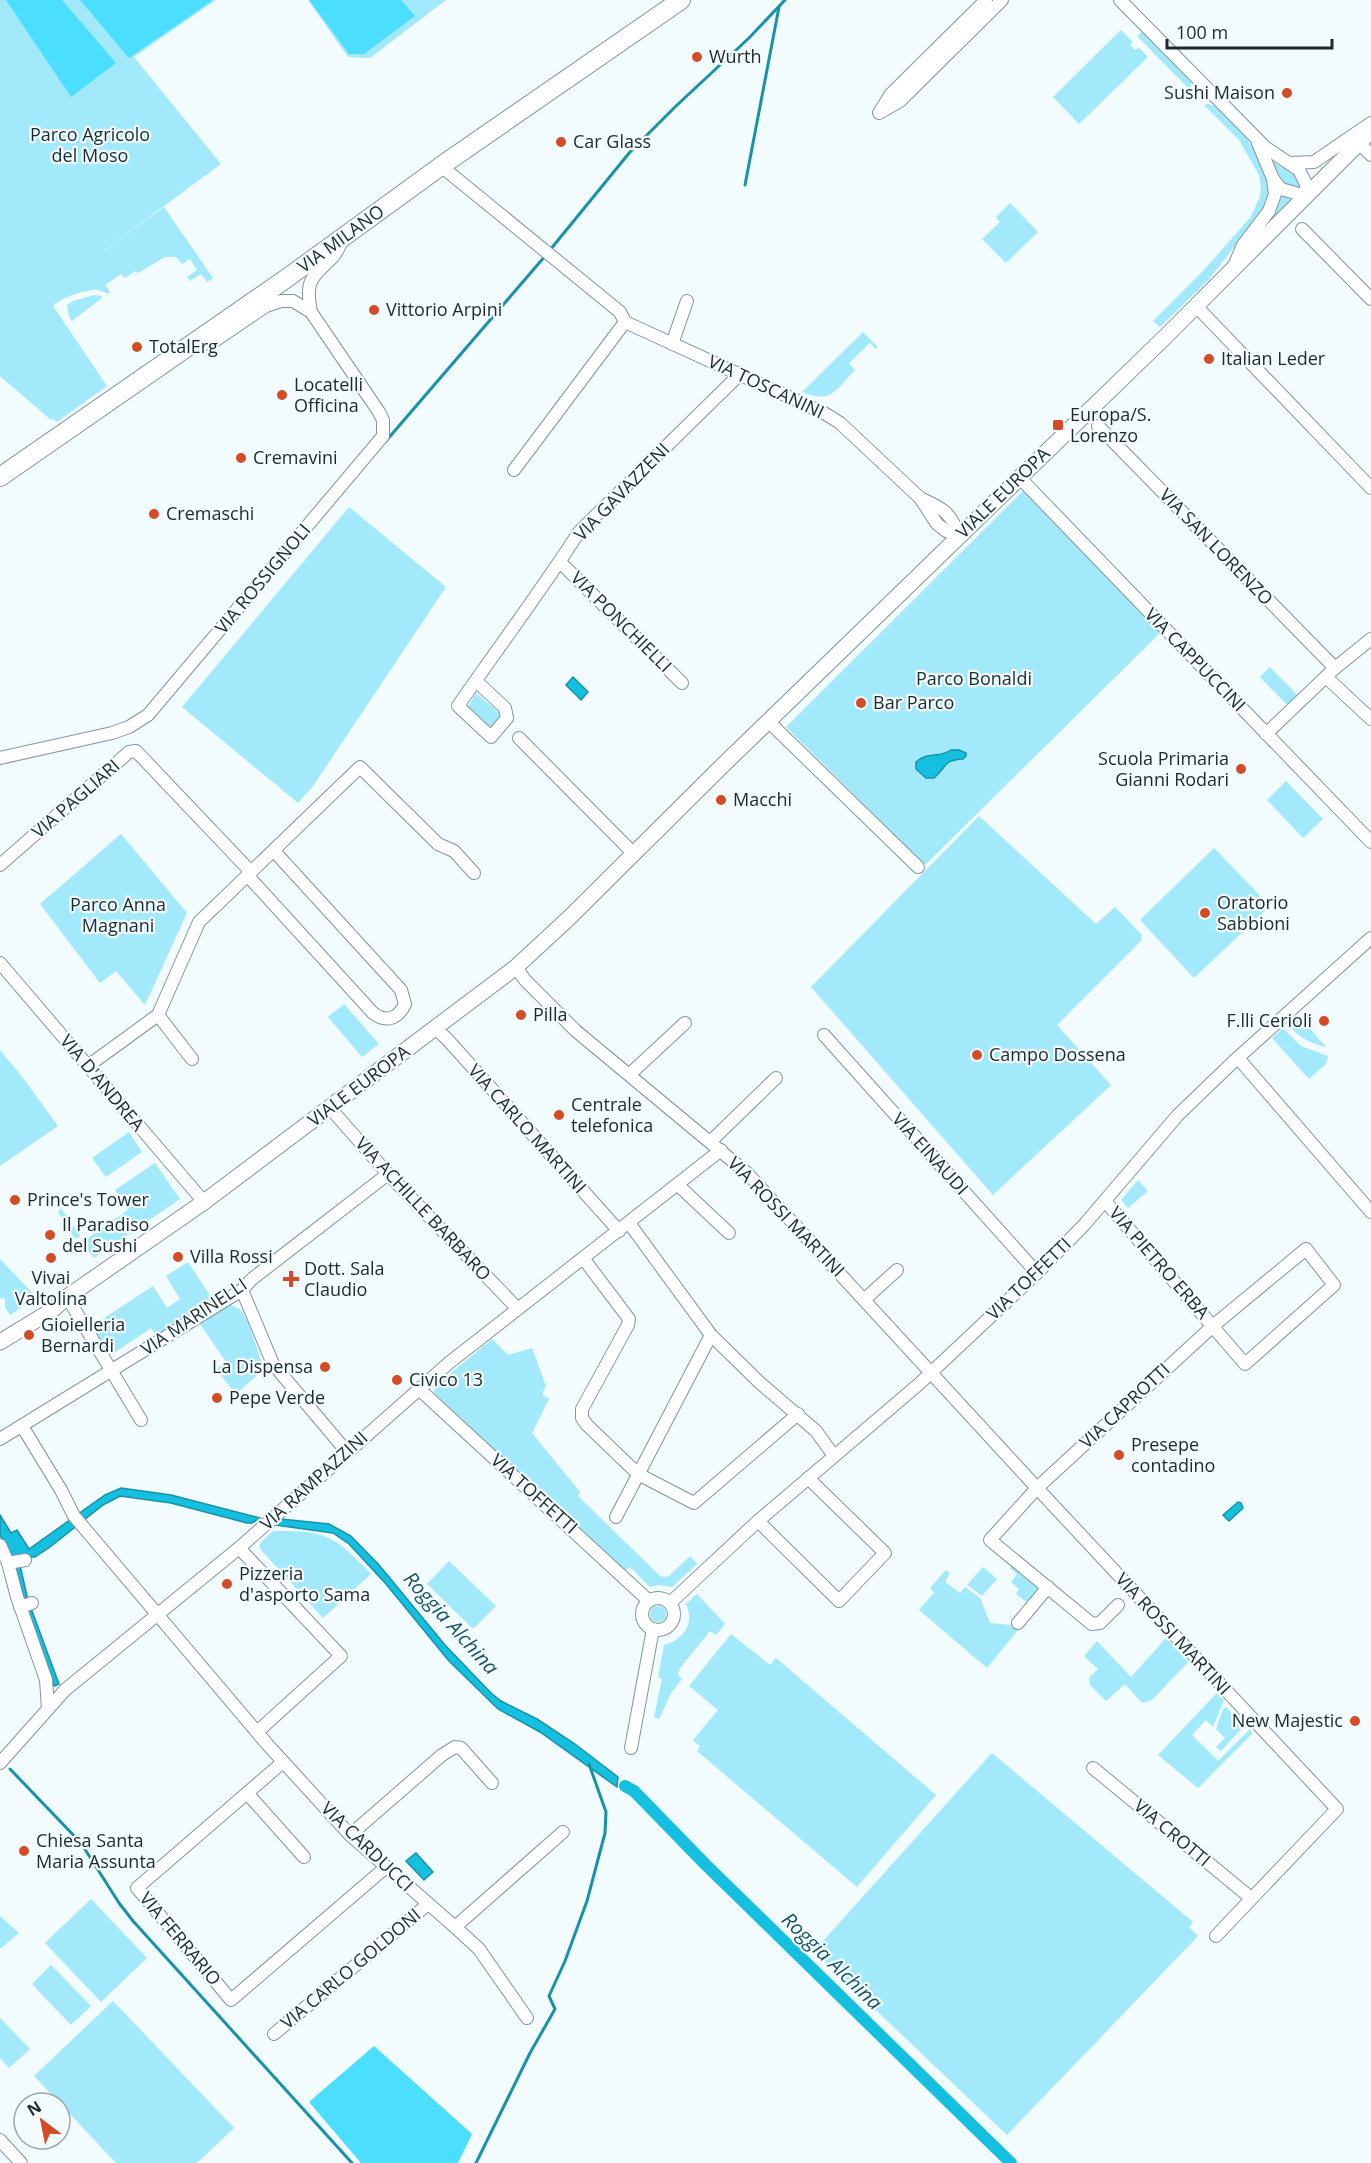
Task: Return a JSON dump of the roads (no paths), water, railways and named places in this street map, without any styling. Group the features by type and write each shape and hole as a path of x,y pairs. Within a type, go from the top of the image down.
{"main road":[{"name":"VIA MILANO","path":"0,477 681,0"}],"street":[{"path":"972,22 986,0"},
{"path":"945,48 900,101 879,113 891,94 972,22 1002,0"},
{"path":"1120,0 1255,136 1303,177 1306,196 1281,189 1273,179"},
{"path":"1289,163 1314,162 1371,123"},
{"name":"VIALE EUROPA","path":"0,1342 51,1311 67,1297 204,1202 516,967 1196,306 1371,131"},
{"path":"1232,270 1243,244 1269,211 1275,194 1273,179 1255,136"},
{"path":"1359,143 1371,155"},
{"name":"VIA TOSCANINI","path":"441,166 620,312 625,322 824,413 840,423 920,498 937,524 946,531 959,536"},
{"path":"1302,229 1371,299"},
{"path":"188,346 213,342 266,306 281,301 293,301 307,306 309,284 314,273 333,257 346,236"},
{"name":"VIA ROSSIGNOLI","path":"0,758 112,733 148,715 383,436 383,420 380,412 307,306 289,290 287,278"},
{"path":"672,345 687,301"},
{"path":"1196,306 1371,488"},
{"path":"514,470 625,322"},
{"name":"VIA GAVAZZENI","path":"476,681 504,708 507,717 491,737 458,706 579,532 740,374"},
{"name":"VIA SAN LORENZO","path":"1098,426 1371,719"},
{"name":"VIA CAPPUCCINI","path":"1020,478 1371,842"},
{"name":"VIA PONCHIELLI","path":"560,562 682,683"},
{"path":"1266,734 1330,673 1371,639"},
{"path":"768,721 918,867"},
{"path":"519,738 634,854"},
{"name":"VIA PAGLIARI","path":"0,866 129,752 136,751 250,874"},
{"path":"88,1066 158,1015 199,922 360,766 438,844 454,851 474,873"},
{"path":"250,874 373,1013 391,1019 398,1015 405,1004 401,990 274,851"},
{"name":"VIA TOFFETTI","path":"670,1603 758,1521 932,1372 1037,1273 1064,1247 1178,1116 1238,1058 1371,938"},
{"name":"VIA D'ANDREA","path":"0,963 204,1202"},
{"name":"VIA ROSSI MARTINI","path":"516,967 525,980 576,1031 747,1173 1337,1809 1216,1936"},
{"path":"158,1015 192,1059"},
{"path":"630,1074 685,1023"},
{"name":"VIA CARLO MARTINI","path":"435,1028 618,1231"},
{"name":"VIA EINAUDI","path":"824,1035 1037,1273"},
{"path":"1238,1058 1371,1212"},
{"path":"710,1142 776,1078"},
{"name":"VIA ACHILLE BARBARO","path":"330,1108 388,1174 517,1308"},
{"name":"VIA RAMPAZZINI","path":"0,1763 64,1690 239,1548 419,1389 517,1308 721,1150"},
{"name":"VIA MARINELLI","path":"0,1439 242,1290 252,1279 388,1174"},
{"path":"678,1185 729,1233"},
{"name":"VIA PIETRO ERBA","path":"1105,1201 1214,1325 1245,1364 1334,1285 1306,1249 1214,1325"},
{"path":"629,1223 711,1335 759,1382 816,1431 834,1456"},
{"path":"583,1258 629,1319 628,1325 582,1409 582,1418 638,1474 694,1503 798,1414"},
{"path":"865,1299 897,1270"},
{"path":"242,1290 273,1364 347,1452"},
{"path":"67,1297 141,1420"},
{"name":"VIALE EUROPA","path":"0,1330 14,1325 46,1304 67,1297"},
{"name":"VIA CAPROTTI","path":"1037,1488 1214,1325"},
{"path":"616,1517 711,1335"},
{"name":"VIA TOFFETTI","path":"419,1389 649,1601"},
{"path":"22,1426 61,1490 69,1509 156,1615 283,1762"},
{"path":"758,1521 840,1602 885,1553 808,1478"},
{"name":"VIA ROSSI MARTINI","path":"1037,1488 990,1540 1092,1624 1100,1623 1118,1605"},
{"path":"0,1545 26,1605 46,1680 48,1708"},
{"path":"239,1548 341,1656 257,1732"},
{"path":"8,1563 25,1560"},
{"path":"1018,1623 1048,1587"},
{"path":"662,1598 670,1603 675,1612 672,1623 663,1629 648,1627 643,1619 643,1609 649,1601 662,1598"},
{"path":"630,1748 653,1629"},
{"path":"350,1835 455,1747 461,1748 492,1782"},
{"name":"VIA FERRARIO","path":"283,1762 137,1888 231,2000 385,1868"},
{"name":"VIA CARDUCCI","path":"283,1762 350,1835 479,1949 527,2018"},
{"name":"VIA CROTTI","path":"1093,1768 1251,1898"},
{"path":"247,1793 304,1857"},
{"path":"454,1927 563,1832"},
{"name":"VIA CARLO GOLDONI","path":"274,2034 428,1904"},
{"path":"0,2140 21,2163"}],"waterway":[{"path":"550,250 630,152 749,38 785,0"},
{"path":"745,185 779,7"},
{"path":"386,441 546,255"},
{"path":"476,2163 530,2053 555,2009 549,1996 565,1961 587,1901 605,1833 606,1812 589,1764"},
{"path":"10,1769 81,1843 133,1921 352,2163"},
{"name":"Roggia Alchina","path":"625,1786 634,1791 705,1864 1011,2163"}],"place":[{"name":"Wurth","path":"697,57"},
{"name":"Sushi Maison","path":"1287,93"},
{"name":"Car Glass","path":"561,142"},
{"name":"Vittorio Arpini","path":"374,310"},
{"name":"TotalErg","path":"137,347"},
{"name":"Italian Leder","path":"1209,359"},
{"name":"Locatelli Officina","path":"282,395"},
{"name":"Europa/S. Lorenzo","path":"1058,425"},
{"name":"Cremavini","path":"241,458"},
{"name":"Cremaschi","path":"154,514"},
{"name":"Bar Parco","path":"861,703"},
{"name":"Scuola Primaria Gianni Rodari","path":"1241,769"},
{"name":"Macchi","path":"721,800"},
{"name":"Oratorio Sabbioni","path":"1205,913"},
{"name":"Pilla","path":"521,1015"},
{"name":"F.lli Cerioli","path":"1324,1021"},
{"name":"Campo Dossena","path":"977,1055"},
{"name":"Centrale telefonica","path":"559,1115"},
{"name":"Prince's Tower","path":"15,1200"},
{"name":"Il Paradiso del Sushi","path":"50,1235"},
{"name":"Villa Rossi","path":"178,1257"},
{"name":"Vivai Valtolina","path":"51,1258"},
{"name":"Dott. Sala Claudio","path":"291,1279"},
{"name":"Gioielleria Bernardi","path":"29,1335"},
{"name":"La Dispensa","path":"325,1367"},
{"name":"Civico 13","path":"397,1380"},
{"name":"Pepe Verde","path":"217,1398"},
{"name":"Presepe contadino","path":"1119,1455"},
{"name":"Pizzeria d'asporto Sama","path":"227,1584"},
{"name":"New Majestic","path":"1355,1721"},
{"name":"Chiesa Santa Maria Assunta","path":"24,1851"}],"park label":[{"name":"Parco Agricolo del Moso","path":"90,145"},
{"name":"Parco Bonaldi","path":"974,679"},
{"name":"Parco Anna Magnani","path":"118,915"}]}
